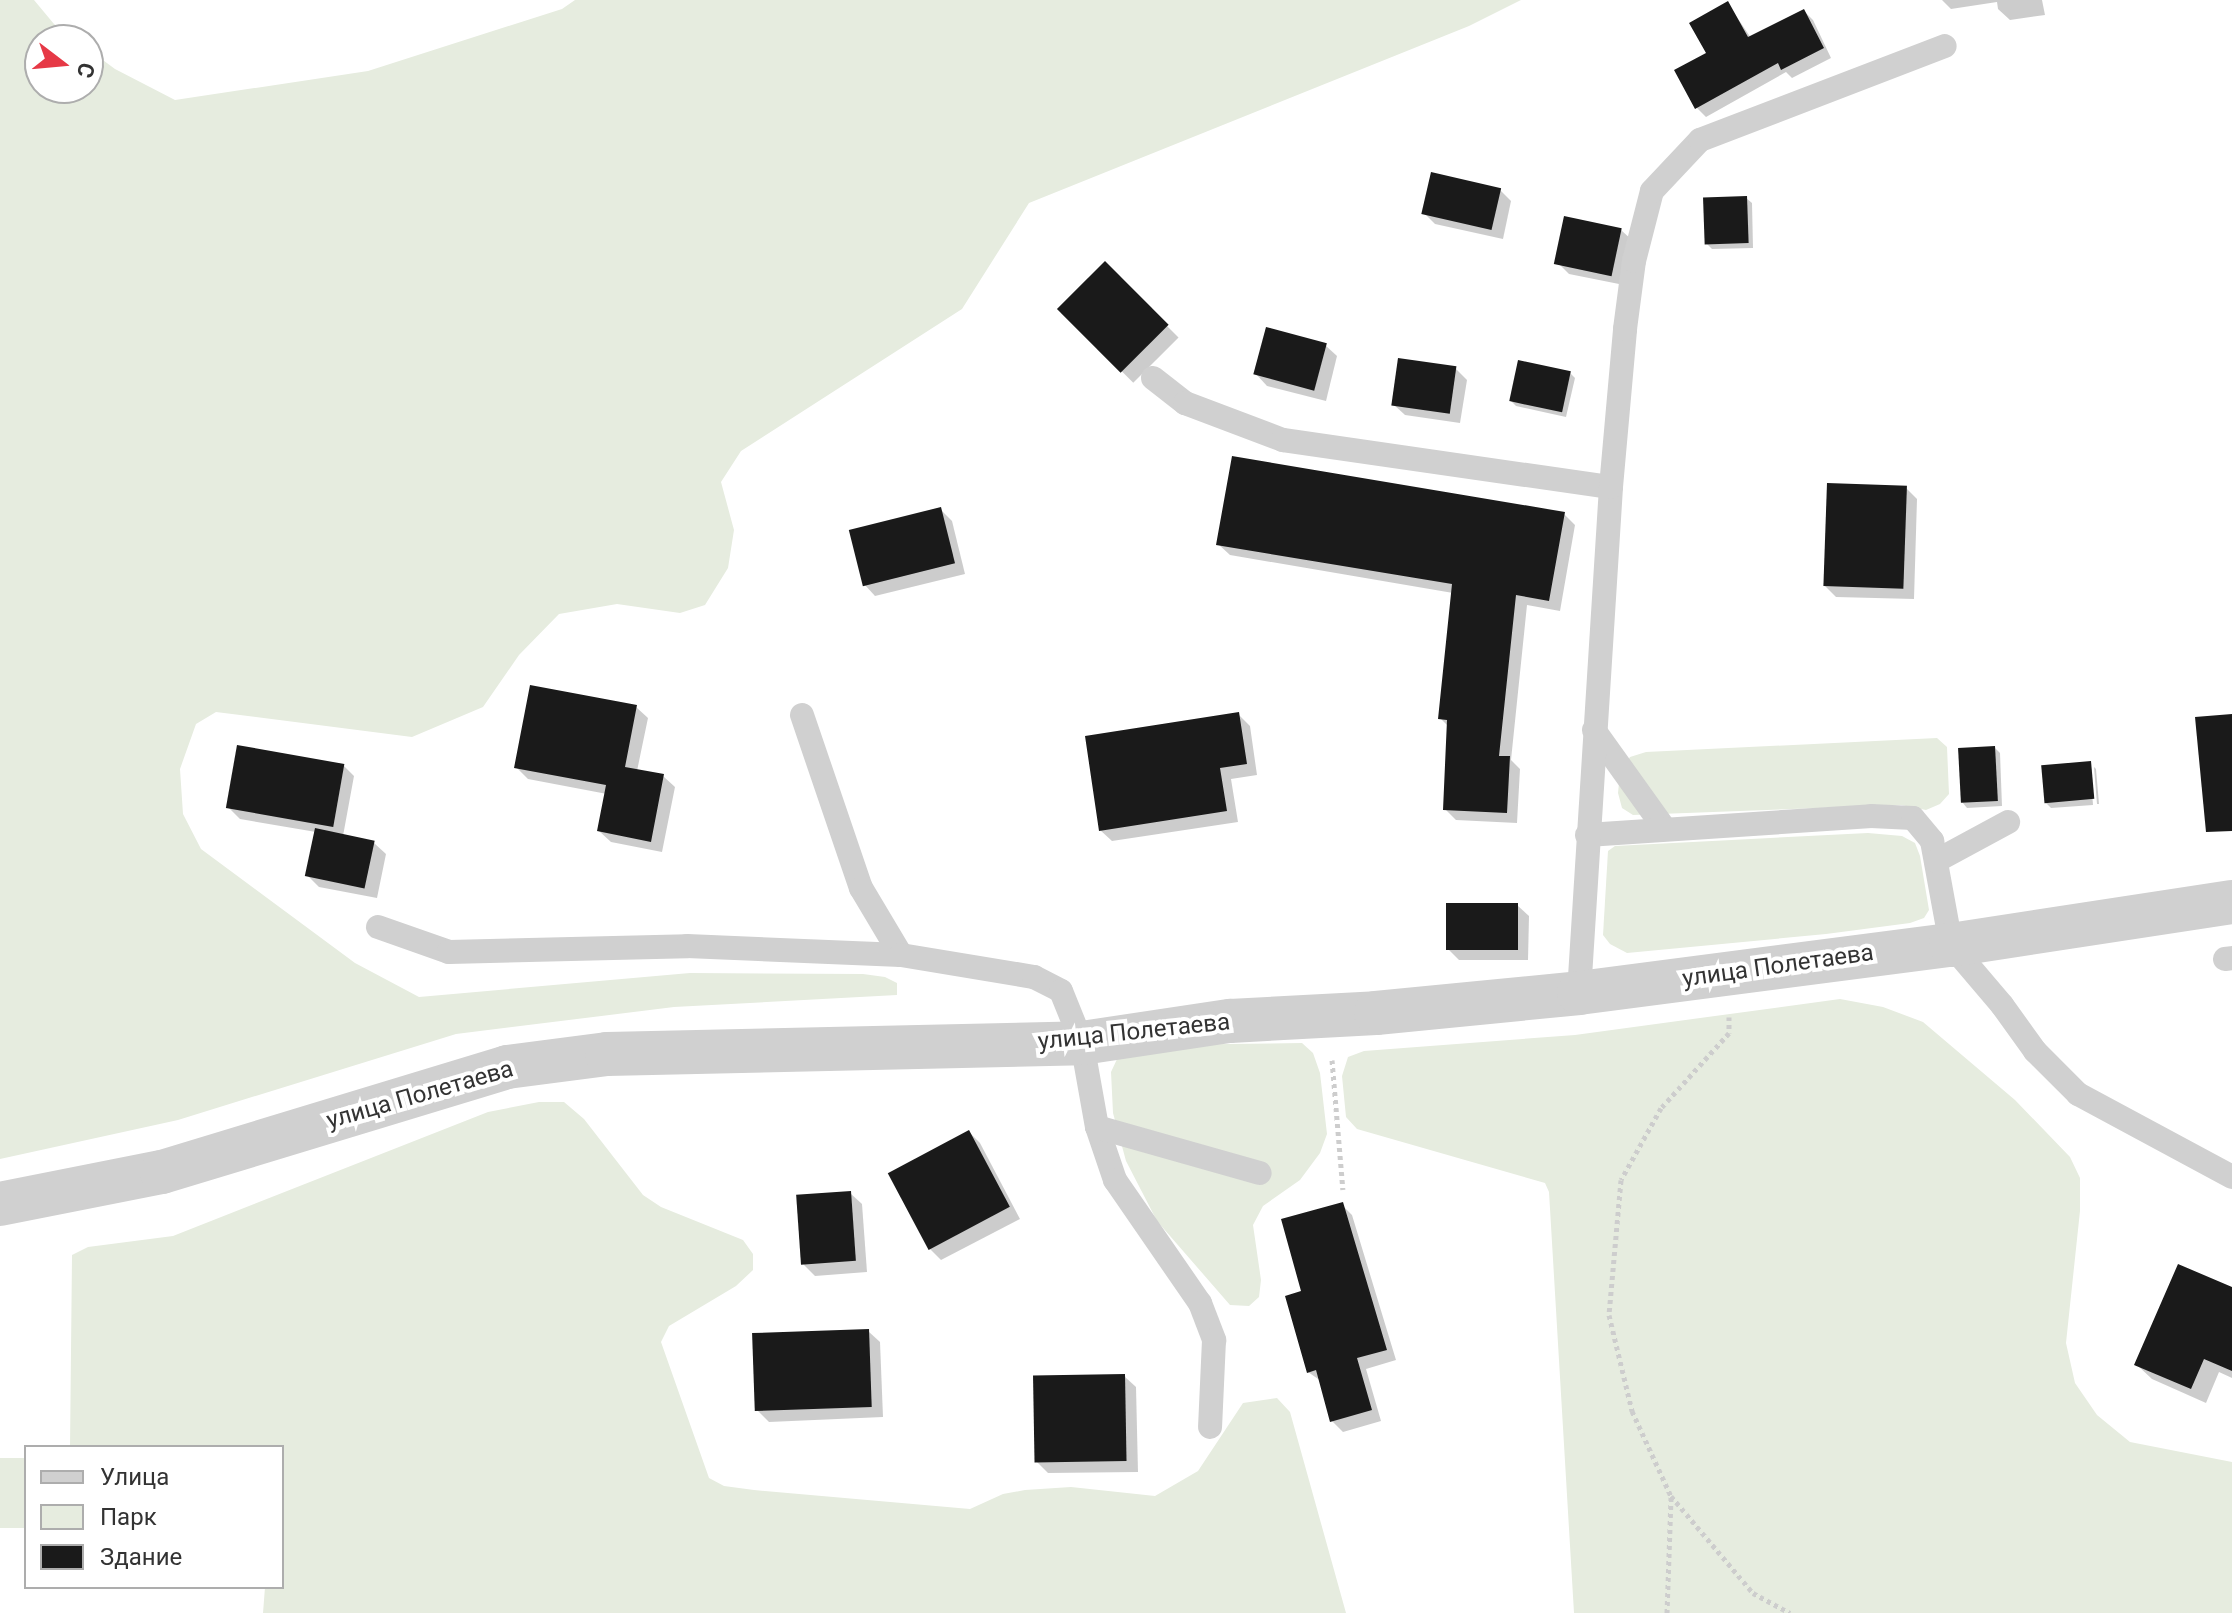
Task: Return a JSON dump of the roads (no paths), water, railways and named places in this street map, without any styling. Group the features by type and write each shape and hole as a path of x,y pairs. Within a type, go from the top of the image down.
{"street":[{"name":"улица Полетаева","path":"0,1204 162,1172 507,1067 607,1054 1082,1043 1230,1021 1376,1013 1579,993 1951,945 2232,902"}],"lane":[{"path":"1579,993 1611,487 1634,261 1652,191 1700,140 1945,46"},
{"path":"1153,378 1185,403 1283,440 1611,487"},
{"path":"802,715 861,888 901,955"},
{"path":"1594,730 1665,829"},
{"path":"1587,835 1871,816 1913,818 1932,841 1951,945 2035,1051 2078,1094 2232,1177"},
{"path":"1936,861 2008,822"},
{"path":"378,927 449,952 687,946 901,955 1034,977 1061,991 1082,1043 1097,1127 1115,1180 1200,1303 1214,1340 1210,1427"},
{"path":"1097,1127 1260,1173"}]}
